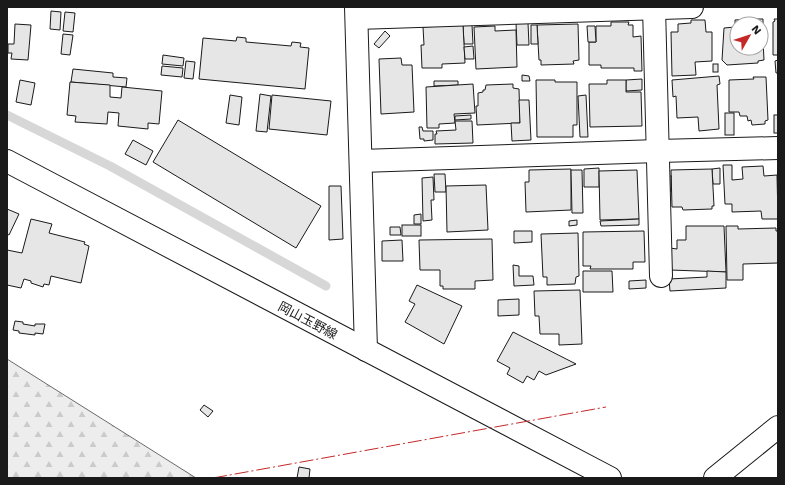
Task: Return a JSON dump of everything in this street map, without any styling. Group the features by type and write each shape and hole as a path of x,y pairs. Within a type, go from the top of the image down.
{"street":[{"path":"366,350 357,13 692,7"},
{"path":"654,8 661,276"},
{"path":"360,161 778,148"},
{"name":"岡山玉野線","path":"7,161 610,478"},
{"path":"715,478 778,427"}],"green space":[{"path":"7,359 196,478 7,478"}],"building":[{"path":"51,11 61,12 60,30 50,29"},
{"path":"65,12 75,13 73,32 63,31"},
{"path":"774,19 778,19 778,55 773,55"},
{"path":"691,20 705,20 706,32 712,32 712,61 695,62 696,75 672,76 671,32 678,32 678,24 691,23"},
{"path":"611,22 629,22 628,25 633,25 633,37 641,36 642,71 634,71 634,68 601,68 601,65 589,65 589,42 596,42 596,26 611,26"},
{"path":"516,23 528,23 529,45 517,45"},
{"path":"15,24 31,25 28,60 11,59 12,53 8,53 8,44 14,44"},
{"path":"578,24 579,60 573,61 574,64 541,65 541,60 539,60 537,25"},
{"path":"463,25 472,25 473,44 464,44"},
{"path":"463,25 465,63 442,64 442,68 422,68 421,45 424,45 423,27"},
{"path":"531,25 537,25 538,44 531,44"},
{"path":"495,26 495,31 516,30 517,67 476,69 474,27"},
{"path":"587,26 595,26 596,42 588,42"},
{"path":"724,28 729,28 729,56 764,56 764,60 758,61 758,63 727,65 722,60"},
{"path":"385,31 390,36 379,48 374,44"},
{"path":"63,34 73,35 70,55 61,54"},
{"path":"237,37 246,38 246,42 291,46 292,42 301,43 300,47 309,48 305,89 199,79 203,38 236,41"},
{"path":"473,46 474,59 465,59 464,47"},
{"path":"163,55 184,58 183,66 162,64"},
{"path":"401,58 402,65 412,65 414,112 381,114 379,59"},
{"path":"778,60 778,73 776,73 775,61"},
{"path":"186,61 195,62 193,79 184,78"},
{"path":"713,64 718,64 718,72 713,72"},
{"path":"162,66 183,68 182,77 161,75"},
{"path":"73,69 113,73 113,77 127,78 126,87 71,82"},
{"path":"522,75 529,76 530,81 522,81"},
{"path":"719,76 720,84 717,85 719,129 699,131 698,117 677,118 676,96 673,97 672,80"},
{"path":"753,77 766,77 768,120 765,121 765,124 752,125 751,120 748,121 747,116 740,116 739,112 729,112 729,80 754,79"},
{"path":"642,79 642,90 626,91 626,80"},
{"path":"20,80 35,83 31,105 16,102"},
{"path":"536,80 577,82 577,125 573,125 573,137 537,137"},
{"path":"607,80 626,80 626,92 641,92 642,126 590,127 589,84 607,84"},
{"path":"434,81 458,81 458,85 434,86"},
{"path":"70,82 110,85 110,97 121,98 122,87 162,91 159,124 148,123 148,129 118,126 119,113 108,112 107,124 75,122 76,116 67,115"},
{"path":"473,84 475,113 454,114 455,123 439,124 439,128 427,128 426,87"},
{"path":"513,84 513,88 519,89 520,123 477,125 476,106 478,106 478,93 485,90 486,85"},
{"path":"260,94 271,96 267,132 256,131"},
{"path":"230,95 242,97 239,125 226,123"},
{"path":"272,95 331,101 327,135 269,129"},
{"path":"586,95 588,137 580,137 578,96"},
{"path":"519,100 529,100 531,140 512,141 511,123 520,123"},
{"path":"725,113 734,113 734,135 725,135"},
{"path":"471,115 471,119 455,120 455,116"},
{"path":"774,115 778,115 778,133 774,133"},
{"path":"178,120 321,206 296,248 153,162"},
{"path":"455,121 472,121 473,143 435,144 435,134 437,134 436,131 456,130"},
{"path":"419,127 422,127 423,131 433,131 433,140 424,141 424,139 420,139"},
{"path":"133,140 153,151 146,165 125,154"},
{"path":"723,165 732,165 732,180 743,179 742,167 763,166 764,176 777,175 778,219 762,219 761,211 732,212 732,204 725,204"},
{"path":"599,168 599,187 584,187 584,169"},
{"path":"720,168 720,184 713,184 712,169"},
{"path":"571,169 571,210 526,212 525,182 529,182 529,170"},
{"path":"712,169 714,206 712,206 712,209 683,210 682,207 672,207 671,170"},
{"path":"571,170 582,170 583,213 572,213"},
{"path":"637,170 639,219 600,220 599,171"},
{"path":"434,174 445,174 446,192 435,192"},
{"path":"667,176 671,176 671,191 667,191"},
{"path":"433,177 434,200 431,200 432,220 423,221 422,178"},
{"path":"486,185 488,230 447,232 446,186"},
{"path":"329,186 341,186 343,239 329,240"},
{"path":"7,209 19,214 9,235 7,234"},
{"path":"421,214 421,224 414,224 414,215"},
{"path":"31,219 52,224 49,233 85,242 84,244 89,246 81,283 51,276 49,285 44,284 43,287 24,279 21,288 7,285 7,250 22,253"},
{"path":"639,219 639,225 601,226 600,221"},
{"path":"577,220 577,225 569,226 569,221"},
{"path":"402,225 421,225 421,236 402,236"},
{"path":"686,226 724,226 726,272 670,270 670,248 677,249 677,240 686,240"},
{"path":"726,226 738,226 738,229 776,228 776,231 778,231 778,263 743,264 743,280 727,280"},
{"path":"390,227 400,227 401,235 390,235"},
{"path":"514,231 532,231 532,242 514,243"},
{"path":"644,231 645,262 633,262 633,269 590,269 591,266 583,266 583,232"},
{"path":"578,233 579,276 576,277 575,284 547,285 547,277 543,277 541,234"},
{"path":"492,239 493,280 475,281 475,289 443,289 443,286 440,286 440,270 420,270 419,240"},
{"path":"402,240 403,261 382,261 382,241"},
{"path":"513,265 519,266 519,276 533,276 534,285 514,286"},
{"path":"583,271 612,271 613,292 583,292"},
{"path":"707,271 726,272 726,288 670,291 669,279 707,277"},
{"path":"646,280 646,288 629,289 629,281"},
{"path":"417,285 462,306 444,344 405,322 415,304 409,301"},
{"path":"580,290 582,344 559,345 559,334 540,334 539,316 535,316 534,291"},
{"path":"519,299 519,315 498,316 498,300"},
{"path":"15,321 35,326 35,324 45,324 43,334 35,333 35,335 19,333 19,331 13,330"},
{"path":"513,332 576,364 546,375 539,371 534,380 527,376 523,383 507,374 510,368 497,361"},
{"path":"204,405 213,411 208,417 200,410"},
{"path":"299,467 310,469 309,478 297,478"}],"waterway":[{"path":"7,115 110,166 326,286"}],"power":[{"path":"213,478 606,407"}]}
